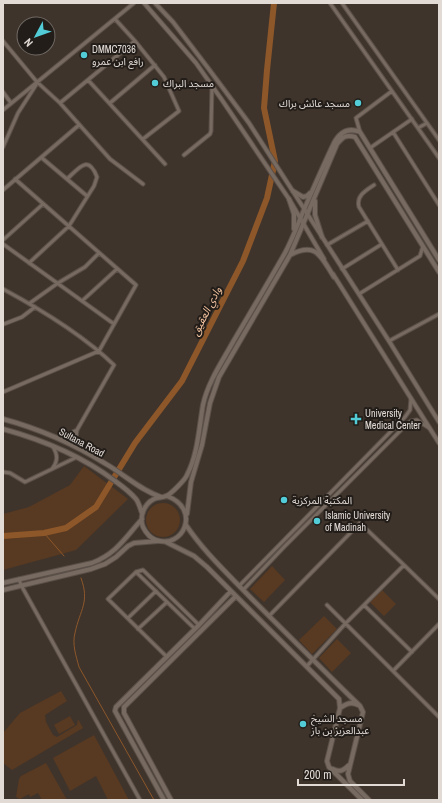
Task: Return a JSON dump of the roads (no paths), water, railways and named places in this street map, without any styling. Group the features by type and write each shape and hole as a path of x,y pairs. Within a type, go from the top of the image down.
{"main road":[{"path":"3,590 91,569 104,564 134,543 164,541 175,538 181,534 186,525 191,482 201,450 213,390 219,377 290,255 308,215 315,190 337,138 348,130 353,129 360,132 439,260"},
{"path":"362,800 330,767 327,757 340,708 339,699 207,567 194,556 164,541 150,536 143,526 142,513 149,502 167,496 187,476 197,445 204,401 215,374 290,242 304,209 315,190 337,144 343,137 349,135 355,137 439,272"},
{"path":"293,191 300,197 305,197 315,190"},
{"path":"315,190 314,211 322,237"},
{"path":"289,199 295,220 290,242"},
{"path":"290,255 302,250 311,249 319,255 334,277"},
{"name":"Sultana Road","path":"3,419 26,425 60,438 91,455 147,492 161,497"},
{"name":"Sultana Road","path":"3,429 52,445 78,457 102,471 128,491 136,500 142,513"},
{"path":"167,496 179,503 184,508 186,518"},
{"path":"3,583 100,560 113,552 142,519"},
{"path":"186,525 239,586 360,706 363,712 348,774 350,781 369,800"},
{"path":"164,800 115,711 116,707 199,625 231,591"},
{"path":"171,800 124,713 124,707 236,596"},
{"path":"246,606 253,599"},
{"path":"321,680 328,674"},
{"path":"340,708 349,703 354,703 360,706"},
{"path":"330,767 337,771 344,770 350,764"}],"street":[{"path":"3,110 134,3"},
{"path":"144,3 196,63 289,199 334,277 439,443"},
{"path":"155,3 177,28 249,123 328,245 439,422"},
{"path":"330,3 439,158"},
{"path":"342,3 439,140"},
{"path":"115,19 164,77 179,111 143,139"},
{"path":"60,103 135,41"},
{"path":"3,42 37,82 60,103 110,159 143,184"},
{"path":"110,103 155,65"},
{"path":"88,80 165,164"},
{"path":"3,147 18,113 37,82"},
{"path":"184,155 210,134 212,86"},
{"path":"360,132 356,118 392,91"},
{"path":"3,92 11,103"},
{"path":"370,148 412,119"},
{"path":"418,128 426,123"},
{"path":"3,190 79,125"},
{"path":"392,132 439,205"},
{"path":"42,158 87,196"},
{"path":"29,263 69,226 94,186 97,177 95,171 88,164 85,164 67,179"},
{"path":"3,392 99,351 136,285 15,179"},
{"path":"374,185 361,195 359,199 359,207 398,270"},
{"path":"3,240 43,204"},
{"path":"328,245 368,221"},
{"path":"3,244 114,324"},
{"path":"342,268 382,244"},
{"path":"359,294 420,256 423,246"},
{"path":"30,303 58,283 85,267 99,253"},
{"path":"82,301 117,269"},
{"path":"3,289 30,303 99,351 114,365 77,430 76,438 78,448"},
{"path":"4,324 22,317 35,307"},
{"path":"389,342 439,314"},
{"path":"239,586 408,414 411,398"},
{"path":"243,590 284,547 411,421 417,420 431,430"},
{"path":"395,427 399,432"},
{"path":"60,438 77,430"},
{"path":"50,470 56,461 57,456 52,445"},
{"path":"3,472 10,473 25,482 78,457"},
{"path":"269,616 360,523 439,599"},
{"path":"307,666 404,565"},
{"path":"167,657 108,599 136,572 143,570 199,625"},
{"path":"136,572 195,629"},
{"path":"19,579 20,585 140,800"},
{"path":"128,618 156,591"},
{"path":"138,629 166,602"},
{"path":"327,605 439,717"},
{"path":"364,605 412,652"},
{"path":"393,671 439,624"}],"waterway":[{"name":"وادي العقيق","path":"3,536 44,533 66,528 96,507 135,443 182,381 243,261 267,198 275,161 264,108 274,3"},
{"path":"44,533 64,556"},
{"path":"81,578 85,594 74,637 79,667 154,800"}],"place":[{"name":"DMMC7036 رافع ابن عمرو","path":"84,55"},
{"name":"مسجد البراك","path":"155,83"},
{"name":"مسجد عائش براك","path":"358,103"},
{"name":"University Medical Center","path":"356,419"},
{"name":"المكتبة المركزية","path":"284,500"},
{"name":"Islamic University of Madinah","path":"317,521"},
{"name":"مسجد الشيخ عبدالعزيز بن باز","path":"303,724"}]}
